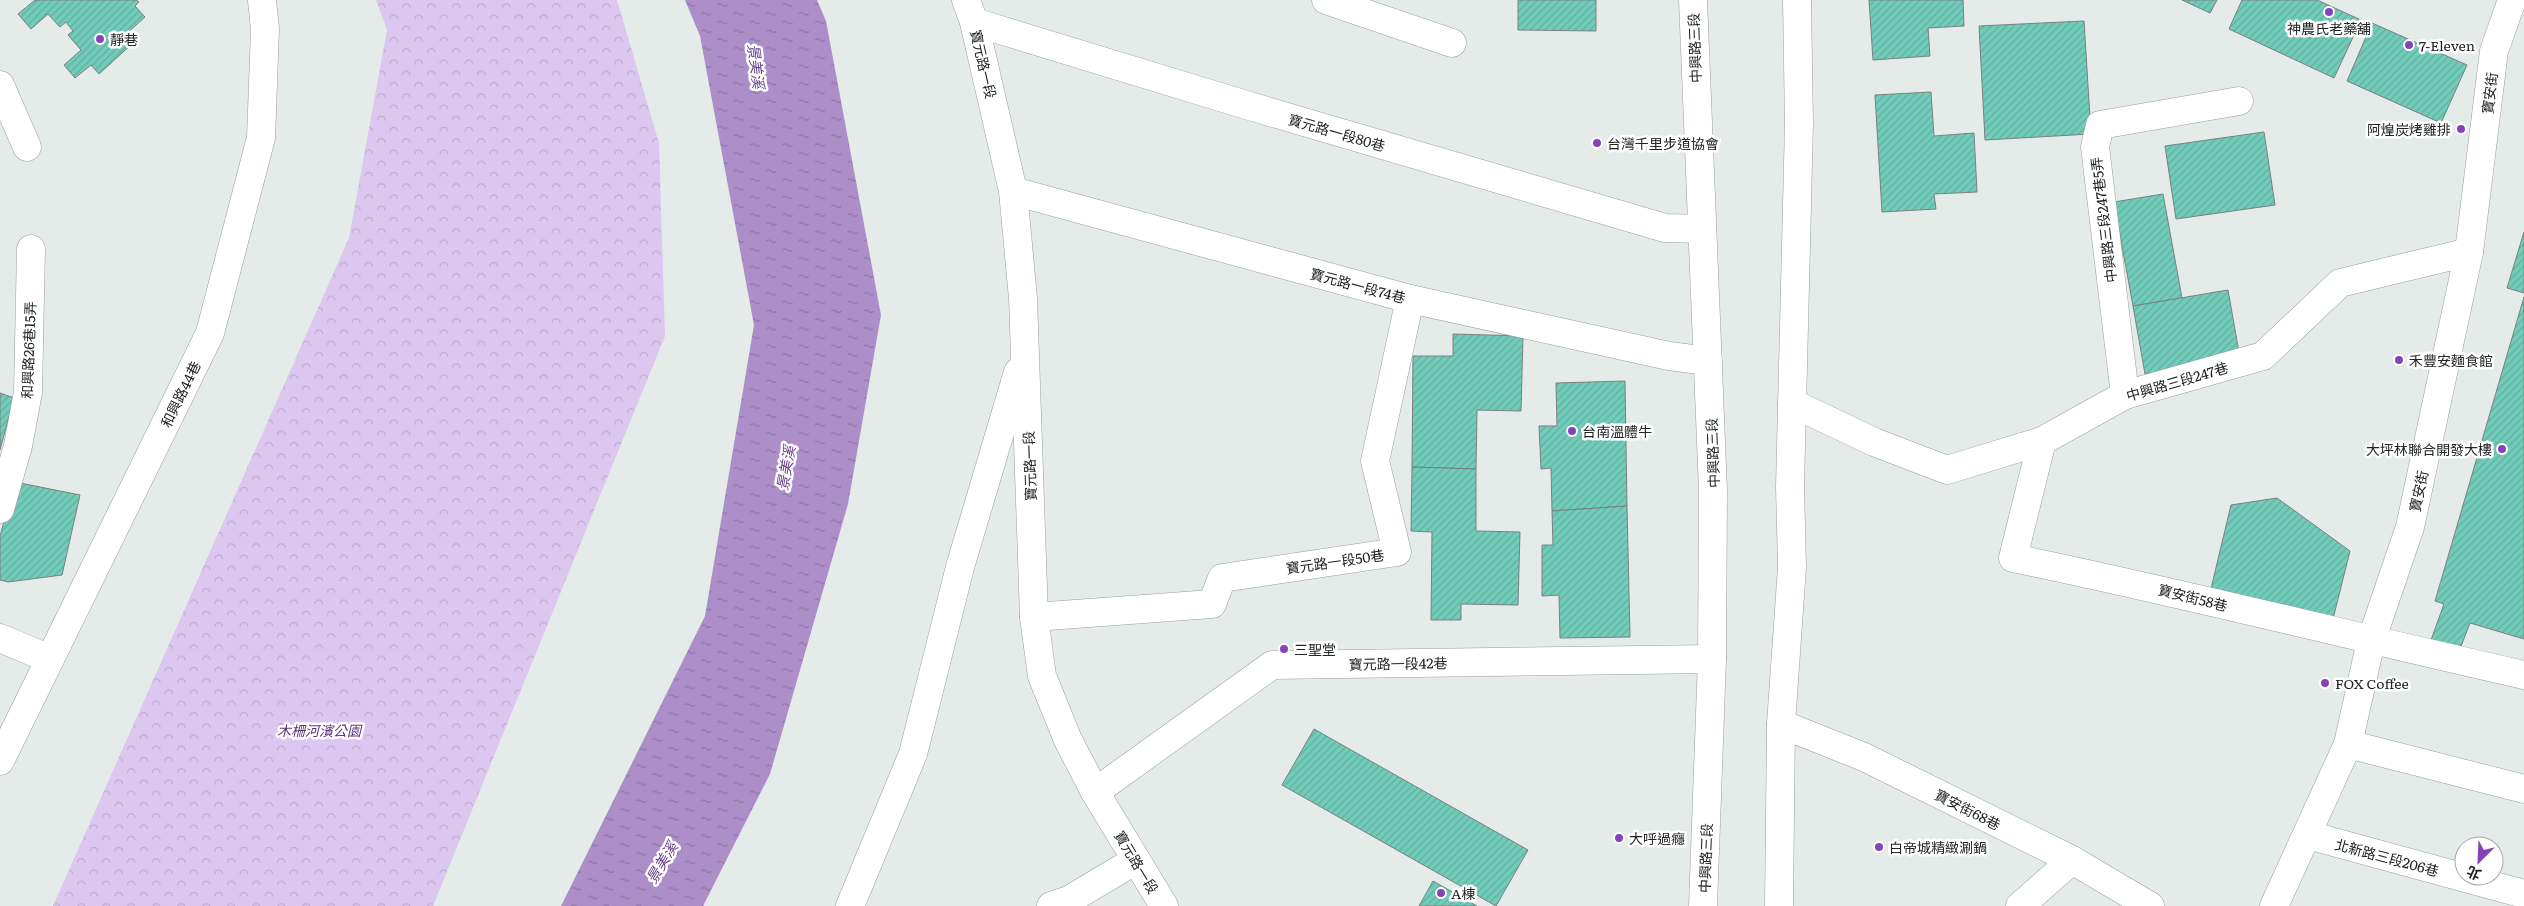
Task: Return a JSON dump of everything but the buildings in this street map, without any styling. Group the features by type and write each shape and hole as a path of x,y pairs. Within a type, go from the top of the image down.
{"street":[{"name":"和興路44巷","path":"0,761 210,333 261,138 265,29 262,0"},
{"path":"1326,0 1452,43"},
{"name":"中興路三段","path":"1692,0 1713,491 1712,659 1703,906"},
{"path":"1786,905 1781,724 1792,567 1790,487 1799,124 1797,0"},
{"name":"寶安街","path":"2274,906 2348,744 2371,641 2410,527 2469,252 2494,51 2512,0"},
{"name":"寶元路一段80巷","path":"970,11 1252,107 1665,228 1702,229"},
{"name":"寶元路一段","path":"970,11 1013,192 1023,298 1034,616 1042,676 1068,740 1094,792 1164,906"},
{"path":"0,85 27,147"},
{"name":"中興路三段247巷5弄","path":"2125,395 2094,147 2100,125 2239,101"},
{"name":"寶元路一段74巷","path":"1013,192 1410,299 1669,356 1708,361"},
{"name":"和興路26巷15弄","path":"0,508 18,446 28,392 31,249"},
{"name":"中興路三段247巷","path":"1792,404 1874,442 1947,470 2042,441 2125,395 2263,356 2340,283 2469,252"},
{"name":"寶元路一段50巷","path":"1034,616 1212,604 1222,578 1397,552 1375,461 1410,299"},
{"path":"850,906 913,754 960,567 1025,351"},
{"name":"寶安街58巷","path":"2042,441 2014,558 2153,587 2371,641 2524,675"},
{"path":"0,638 50,659"},
{"name":"寶元路一段42巷","path":"1094,792 1272,665 1712,659"},
{"name":"寶安街68巷","path":"1781,724 1864,757 2072,860 2150,906"},
{"path":"2348,744 2524,788"},
{"name":"北新路三段206巷","path":"2308,835 2524,894"},
{"path":"1051,906 1069,900 1136,860"},
{"path":"2020,906 2072,860"}],"green space":[{"name":"木柵河濱公園","path":"376,0 617,0 659,143 665,336 433,906 53,906 349,238 387,30"}],"water":[{"name":"景美溪","path":"685,0 817,0 826,21 881,315 848,504 770,774 703,906 561,906 705,616 754,325 700,36"}],"place":[{"name":"神農氏老藥舖","path":"2329,12"},
{"name":"靜巷","path":"100,39"},
{"name":"7-Eleven","path":"2409,45"},
{"name":"阿煌炭烤雞排","path":"2461,129"},
{"name":"台灣千里步道協會","path":"1597,143"},
{"name":"禾豐安麵食館","path":"2399,360"},
{"name":"台南溫體牛","path":"1572,431"},
{"name":"大坪林聯合開發大樓","path":"2502,449"},
{"name":"三聖堂","path":"1284,649"},
{"name":"FOX Coffee","path":"2325,683"},
{"name":"大呼過癮","path":"1619,838"},
{"name":"白帝城精緻涮鍋","path":"1879,847"},
{"name":"A棟","path":"1441,893"}]}
